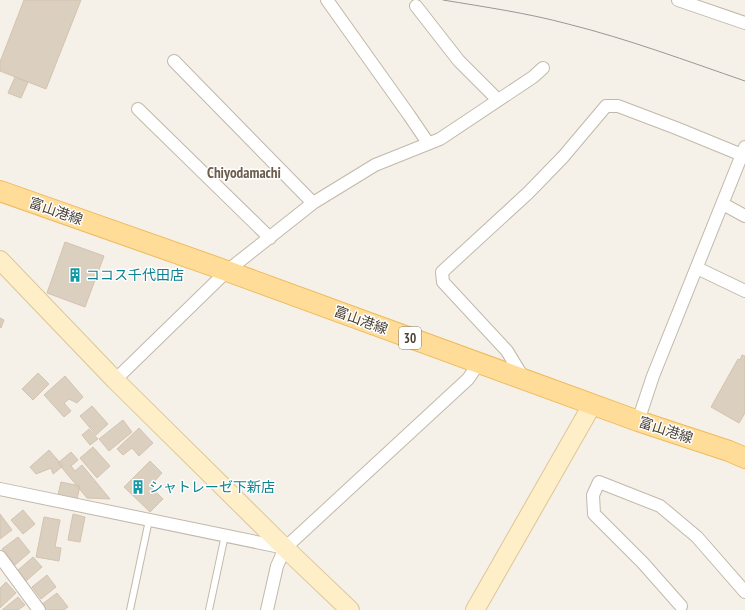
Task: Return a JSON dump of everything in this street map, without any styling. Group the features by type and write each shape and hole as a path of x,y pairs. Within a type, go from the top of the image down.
{"main road":[{"name":"富山港線","path":"0,191 227,271 480,364 638,421 729,451 745,458"}],"street":[{"path":"327,0 428,143"},
{"path":"678,0 745,23"},
{"path":"416,6 459,61 498,100"},
{"path":"174,60 313,204"},
{"path":"114,380 227,271 313,204 375,165 440,139 533,77 543,68"},
{"path":"524,379 507,351 443,282 442,272 528,193 562,157 606,106 618,106 743,151 653,376 638,421"},
{"path":"138,109 270,238"},
{"path":"723,204 745,216"},
{"path":"0,260 114,380 350,610"},
{"path":"697,268 745,291"},
{"path":"267,610 276,566 285,548 468,379 480,364"},
{"path":"475,610 592,404"},
{"path":"681,606 643,563 594,514 593,495 599,482 660,506 697,537 745,592"},
{"path":"0,489 285,548"},
{"path":"0,558 38,610"}],"lane":[{"path":"130,610 149,520"},
{"path":"209,610 225,535"}],"building":[{"path":"24,0 81,0 46,89 0,71 0,62"},
{"path":"15,77 28,82 21,98 8,93"},
{"name":"ココス千代田店","path":"65,242 104,256 85,307 47,293"},
{"path":"0,318 4,320 1,328 0,327"},
{"path":"742,355 745,356 745,413 739,423 711,407 738,359 740,360"},
{"path":"38,373 49,384 33,400 22,389"},
{"path":"65,376 83,397 77,403 69,399 64,403 71,411 64,417 44,395"},
{"path":"92,406 108,424 96,435 80,416"},
{"path":"123,420 132,432 109,451 99,439"},
{"path":"139,428 153,443 139,456 132,448 123,455 117,449"},
{"path":"89,429 98,439 90,445 82,435"},
{"path":"93,447 110,466 97,478 80,458"},
{"path":"49,450 63,466 53,474 51,468 36,474 30,467"},
{"path":"71,452 78,460 71,466 75,471 82,465 110,499 87,498 58,463"},
{"name":"シャトレーゼ下新店","path":"150,461 162,473 150,486 163,499 150,512 124,487"},
{"path":"61,482 80,486 77,499 58,495"},
{"path":"23,510 35,524 23,534 11,520"},
{"path":"0,514 12,530 0,539"},
{"path":"73,514 85,517 80,542 68,540"},
{"path":"44,517 60,520 55,547 61,548 59,561 36,557"},
{"path":"18,537 30,552 15,565 2,549"},
{"path":"33,557 42,567 26,581 17,571"},
{"path":"47,575 56,587 41,599 32,587"},
{"path":"6,582 16,593 0,608 0,588"},
{"path":"57,593 68,607 64,610 45,610 41,605"},
{"path":"18,597 25,605 18,610 2,610"}],"tram line":[{"path":"443,0 522,13 613,36 745,81"}],"place":[{"name":"ココス千代田店","path":"75,275"},
{"name":"シャトレーゼ下新店","path":"138,487"}],"district":[{"name":"Chiyodamachi","path":"244,173"}]}
